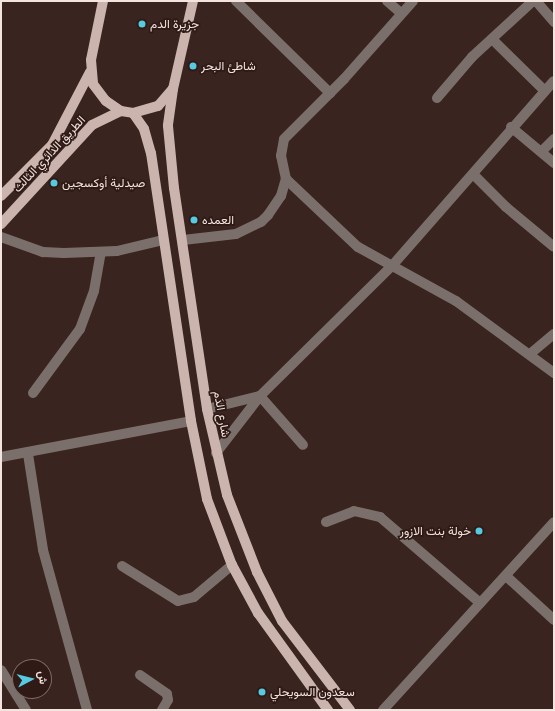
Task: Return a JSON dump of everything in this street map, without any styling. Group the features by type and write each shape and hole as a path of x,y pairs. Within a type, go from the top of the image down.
{"main road":[{"name":"الطريق الدائري الثالث","path":"1,196 52,145 90,72 103,1"},
{"name":"شارع الدَم","path":"193,1 168,109 169,145 207,409 216,453 238,529 263,585 302,651 350,710"},
{"path":"90,72 99,94 121,111 133,113 158,106 173,90"},
{"name":"الطريق الدائري الثالث","path":"1,224 92,125 121,111"},
{"path":"133,113 144,129 151,153 191,421 207,500 232,565 271,633 328,710"}],"street":[{"path":"236,1 330,93"},
{"path":"387,1 401,13"},
{"path":"183,240 236,234 261,222 277,204 286,179 281,156 284,139 330,93 413,1"},
{"path":"436,98 458,72 492,39 535,1 554,22"},
{"path":"492,39 545,91"},
{"path":"216,453 260,396 391,267 473,174 511,127 554,81"},
{"path":"511,127 542,151 554,163"},
{"path":"542,151 554,139"},
{"path":"473,174 506,207 554,246"},
{"path":"286,179 358,247 391,267 456,301 554,373"},
{"path":"1,237 43,252 101,253 164,240"},
{"path":"33,393 80,329 94,291 101,253"},
{"path":"530,354 554,334"},
{"path":"207,409 260,396"},
{"path":"260,396 303,445"},
{"path":"1,457 28,454 191,421"},
{"path":"28,454 43,550 85,709"},
{"path":"326,522 354,511 380,517 480,603"},
{"path":"383,710 554,522"},
{"path":"122,566 178,601 194,597 232,565"},
{"path":"506,576 554,620"},
{"path":"1,670 26,710"},
{"path":"140,675 167,694 168,700 162,710"}],"place":[{"name":"جزيرة الدم","path":"142,24"},
{"name":"شاطئ البحر","path":"193,66"},
{"name":"صيدلية أوكسجين","path":"54,183"},
{"name":"العمده","path":"194,220"},
{"name":"خولة بنت الازور","path":"479,531"},
{"name":"سعدون السويحلي","path":"262,692"}]}
